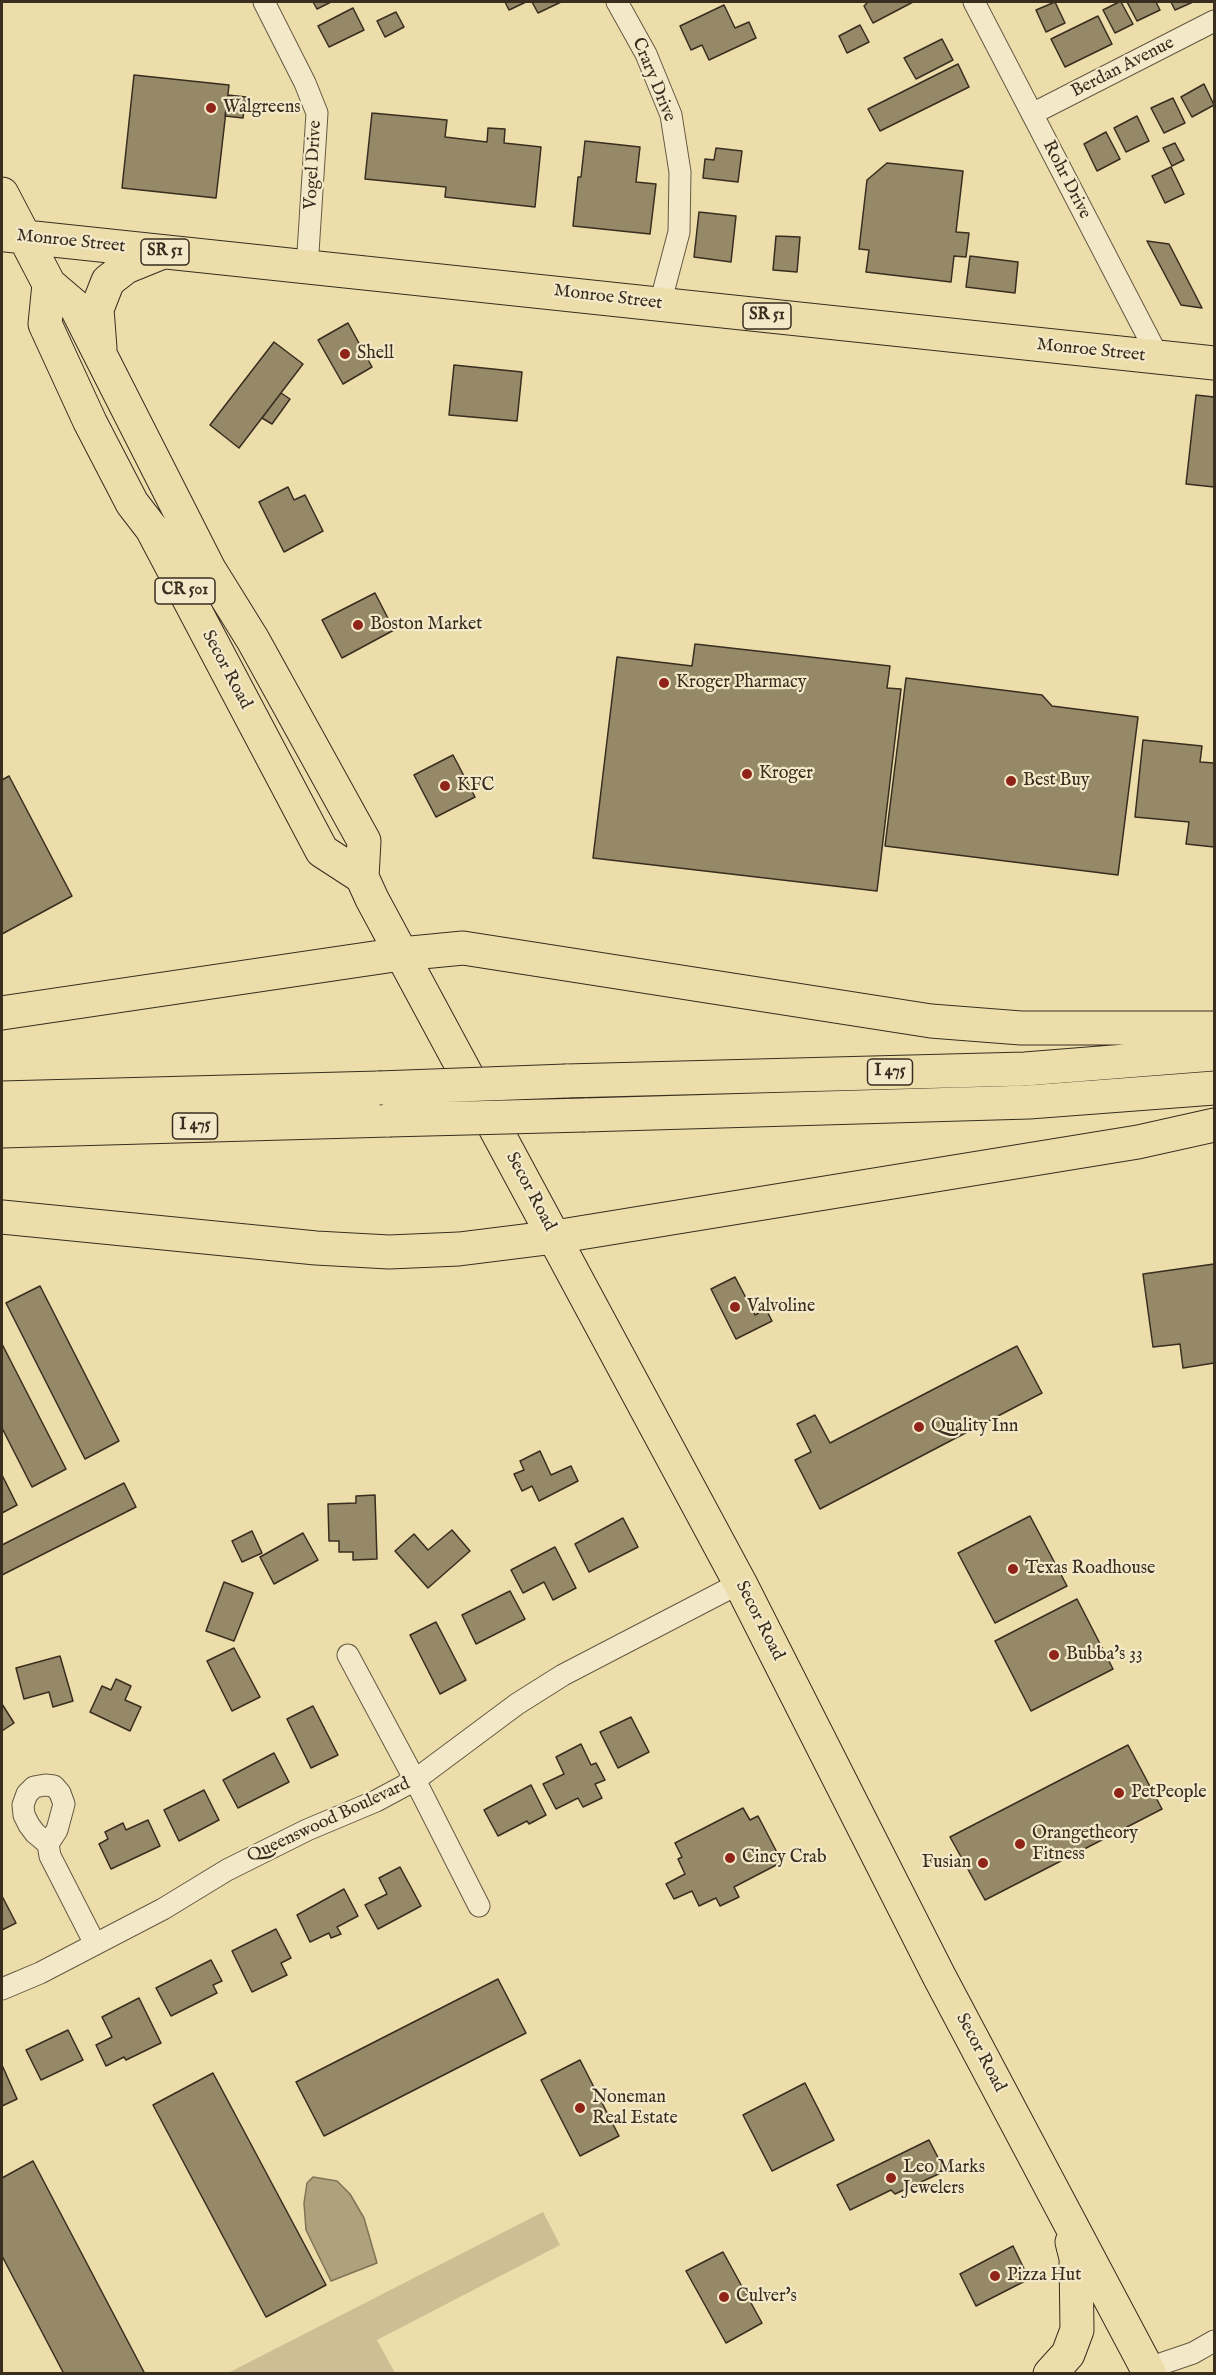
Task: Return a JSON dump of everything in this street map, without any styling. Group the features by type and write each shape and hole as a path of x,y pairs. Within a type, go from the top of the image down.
{"main road":[{"name":"Secor Road","path":"2,194 13,236 49,284 76,307 209,569 253,640 364,841 362,877 401,954 740,1583 934,1965 1148,2372"},
{"name":"Monroe Street","path":"13,236 1215,363"},
{"path":"101,358 97,309 108,281 126,267 163,252"},
{"name":"Secor Road","path":"49,284 45,324 90,422 132,503 152,529 322,851 362,877"},
{"path":"2,1013 401,954 464,948 931,1021 1021,1028 1215,1028"},
{"name":"I 475","path":"2,1098 1025,1069 1215,1054"},
{"name":"I 475","path":"2,1131 1029,1102 1215,1088"},
{"path":"2,1217 304,1247 389,1252 459,1249 555,1237 1138,1142 1215,1125"},
{"path":"1050,2373 1068,2354 1077,2330 1076,2258 1064,2214"}],"street":[{"name":"Vogel Drive","path":"264,2 305,82 317,113 307,268"},
{"name":"Crary Drive","path":"617,2 645,54 671,115 680,172 680,232 660,304"},
{"name":"Rohr Drive","path":"974,2 1160,358"},
{"name":"Berdan Avenue","path":"1032,114 1215,21"},
{"name":"Queenswood Boulevard","path":"2,1989 40,1973 163,1909 227,1870 416,1780 517,1704 563,1675 740,1583"},
{"path":"348,1655 416,1780 479,1906"},
{"path":"48,1844 50,1856 94,1944"},
{"path":"1148,2372 1215,2342"}],"shaded area":[{"path":"313,2177 337,2181 350,2194 364,2218 377,2263 331,2281 306,2230 304,2203 307,2183"},
{"path":"543,2212 560,2245 377,2340 395,2373 228,2373"}],"building":[{"path":"313,2 331,2 317,9"},
{"path":"505,2 526,2 509,10"},
{"path":"532,2 561,2 538,13"},
{"path":"866,2 913,2 873,23 864,6"},
{"path":"1055,2 1065,23 1046,32 1036,10"},
{"path":"1119,2 1133,24 1115,33 1103,10"},
{"path":"1127,2 1156,2 1160,10 1137,21"},
{"path":"1171,2 1193,2 1175,10"},
{"path":"724,5 735,28 749,22 756,38 709,60 702,45 691,50 680,26"},
{"path":"353,8 364,30 329,47 318,26"},
{"path":"396,12 404,27 385,37 377,21"},
{"path":"1098,16 1112,44 1065,67 1051,39"},
{"path":"860,25 869,42 847,53 839,36"},
{"path":"942,39 953,60 916,79 904,58"},
{"path":"958,64 969,87 880,131 868,109"},
{"name":"Walgreens","path":"134,75 229,85 216,198 122,188"},
{"path":"1204,84 1214,105 1192,117 1181,97"},
{"path":"228,95 246,97 243,118 225,116"},
{"path":"1173,98 1185,123 1164,133 1151,108"},
{"path":"372,113 447,120 445,137 487,142 488,128 505,129 504,143 541,147 535,207 445,197 446,187 365,179"},
{"path":"1137,116 1149,141 1126,152 1114,128"},
{"path":"1106,132 1120,159 1097,171 1084,144"},
{"path":"585,141 640,147 636,182 656,184 650,234 573,226 578,177 581,177"},
{"path":"1175,143 1184,160 1172,166 1163,148"},
{"path":"716,148 742,151 738,182 703,178 705,159 714,160"},
{"path":"887,163 963,171 956,232 969,233 966,257 954,256 951,282 866,272 869,250 859,249 867,180"},
{"path":"1171,167 1184,194 1165,203 1152,176"},
{"path":"699,212 736,216 731,262 694,257"},
{"path":"776,236 800,237 797,272 773,270"},
{"path":"1147,241 1169,244 1202,308 1181,305"},
{"path":"970,256 1018,262 1015,293 966,287"},
{"name":"Shell","path":"348,323 372,367 343,384 318,340"},
{"path":"274,342 303,364 239,448 210,425"},
{"path":"454,365 522,372 517,421 449,415"},
{"path":"281,393 290,399 272,424 262,418"},
{"path":"1196,395 1214,397 1214,487 1186,484"},
{"path":"288,487 294,500 305,495 323,531 284,552 259,502"},
{"name":"Boston Market","path":"375,593 394,630 342,658 322,620"},
{"name":"Kroger","path":"695,644 890,666 887,688 901,689 877,891 593,858 617,657 692,666"},
{"name":"Best Buy","path":"906,678 1042,695 1052,706 1138,717 1118,875 885,846"},
{"path":"1143,740 1202,746 1200,762 1214,763 1214,847 1186,844 1189,822 1135,817"},
{"name":"KFC","path":"453,755 475,797 436,817 414,775"},
{"path":"9,776 72,896 2,934 2,780"},
{"path":"1214,1264 1214,1363 1183,1368 1180,1344 1153,1347 1143,1274"},
{"name":"Valvoline","path":"735,1277 755,1315 766,1309 772,1321 736,1339 711,1289"},
{"path":"40,1286 119,1441 85,1459 6,1303"},
{"path":"2,1344 66,1469 32,1487 2,1428"},
{"name":"Quality Inn","path":"1017,1346 1042,1393 820,1509 795,1460 811,1452 797,1424 815,1415 830,1443"},
{"path":"540,1451 551,1475 571,1466 578,1481 539,1501 532,1486 522,1491 514,1474 524,1470 520,1461"},
{"path":"2,1475 17,1505 2,1513"},
{"path":"124,1483 136,1507 2,1575 2,1545"},
{"path":"375,1495 377,1559 353,1560 353,1552 339,1552 339,1541 329,1541 328,1504 356,1503 356,1496"},
{"name":"Texas Roadhouse","path":"1030,1516 1067,1586 995,1623 958,1553"},
{"path":"623,1518 638,1547 589,1572 575,1544"},
{"path":"452,1530 470,1551 428,1588 395,1551 414,1534 428,1550"},
{"path":"252,1531 262,1553 242,1562 232,1541"},
{"path":"303,1533 318,1560 274,1584 260,1557"},
{"path":"555,1547 576,1588 553,1600 544,1582 523,1593 511,1570"},
{"path":"224,1582 253,1593 234,1641 206,1631"},
{"path":"510,1591 525,1619 476,1644 462,1615"},
{"name":"Bubba's 33","path":"1077,1599 1113,1669 1031,1711 995,1641"},
{"path":"436,1622 466,1680 440,1694 410,1635"},
{"path":"234,1648 260,1697 232,1711 207,1661"},
{"path":"60,1656 73,1701 53,1707 49,1692 24,1699 16,1668"},
{"path":"116,1679 131,1686 125,1700 141,1707 130,1731 90,1712 102,1686 111,1690"},
{"path":"2,1704 14,1723 2,1731"},
{"path":"313,1706 338,1755 311,1768 287,1719"},
{"path":"631,1717 649,1752 618,1768 600,1732"},
{"path":"581,1744 591,1765 596,1763 605,1780 595,1784 602,1798 583,1807 578,1798 556,1809 543,1784 564,1774 556,1757"},
{"path":"1128,1745 1162,1809 985,1900 950,1837"},
{"path":"274,1753 289,1782 238,1808 223,1780"},
{"path":"531,1785 546,1815 529,1824 527,1821 498,1836 484,1810"},
{"path":"204,1790 219,1820 179,1841 164,1810"},
{"name":"Cincy Crab","path":"743,1808 750,1820 758,1816 782,1862 734,1887 739,1897 720,1906 716,1898 699,1906 692,1891 674,1899 666,1884 685,1874 678,1859 682,1857 675,1843"},
{"path":"148,1820 160,1846 111,1869 99,1844 108,1839 105,1832 123,1823 126,1830"},
{"path":"400,1867 421,1906 378,1929 365,1905 387,1894 379,1878"},
{"path":"344,1889 358,1916 337,1927 341,1934 331,1938 329,1933 310,1942 297,1915"},
{"path":"2,1896 16,1923 2,1930"},
{"path":"276,1929 291,1958 281,1963 287,1975 252,1992 232,1951"},
{"path":"211,1960 222,1981 213,1985 217,1993 171,2016 156,1988"},
{"path":"498,1979 526,2033 324,2136 296,2082"},
{"path":"139,1998 161,2043 126,2060 124,2057 106,2066 96,2045 112,2037 102,2017"},
{"path":"68,2030 83,2060 41,2080 26,2050"},
{"name":"Noneman Real Estate","path":"580,2060 619,2136 580,2156 541,2080"},
{"path":"2,2065 17,2099 2,2106"},
{"path":"213,2073 326,2285 266,2317 153,2105"},
{"path":"805,2083 834,2140 772,2171 743,2115"},
{"name":"Leo Marks Jewelers","path":"929,2140 945,2171 895,2194 891,2190 850,2210 837,2185"},
{"path":"33,2161 145,2374 64,2374 2,2256 2,2178"},
{"name":"Pizza Hut","path":"1013,2246 1029,2279 976,2306 960,2274"},
{"name":"Culver's","path":"723,2252 762,2323 726,2343 686,2271"}],"place":[{"name":"Walgreens","path":"211,108"},
{"name":"Shell","path":"345,354"},
{"name":"Boston Market","path":"358,625"},
{"name":"Kroger Pharmacy","path":"664,683"},
{"name":"Kroger","path":"747,774"},
{"name":"Best Buy","path":"1011,781"},
{"name":"KFC","path":"445,786"},
{"name":"Valvoline","path":"735,1307"},
{"name":"Quality Inn","path":"919,1427"},
{"name":"Texas Roadhouse","path":"1013,1569"},
{"name":"Bubba's 33","path":"1054,1655"},
{"name":"PetPeople","path":"1119,1793"},
{"name":"Orangetheory Fitness","path":"1020,1844"},
{"name":"Cincy Crab","path":"730,1858"},
{"name":"Fusian","path":"983,1863"},
{"name":"Noneman Real Estate","path":"580,2108"},
{"name":"Leo Marks Jewelers","path":"891,2178"},
{"name":"Pizza Hut","path":"995,2276"},
{"name":"Culver's","path":"724,2297"}]}
